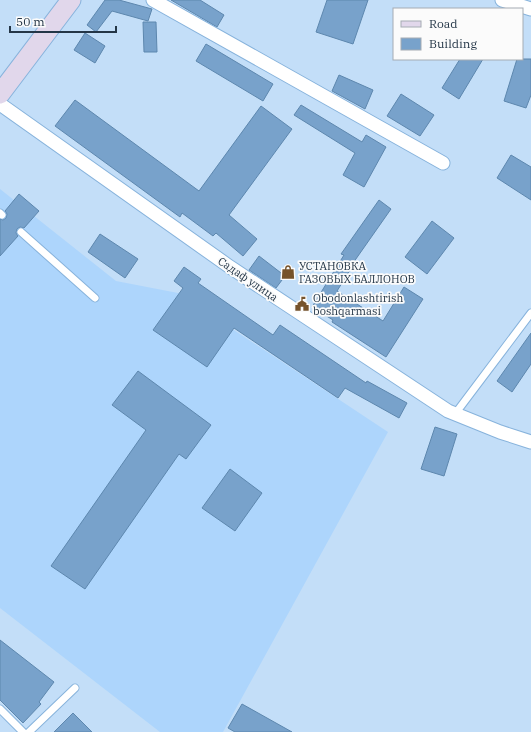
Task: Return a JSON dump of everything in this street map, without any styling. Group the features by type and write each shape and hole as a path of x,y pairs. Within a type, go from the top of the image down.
{"main road":[{"path":"0,94 71,0"}],"street":[{"path":"153,0 442,164"},
{"path":"502,0 531,9"},
{"name":"Садаф улица","path":"0,104 230,267 455,414 500,432 531,442"}],"lane":[{"path":"21,232 95,298"},
{"path":"455,414 531,312"},
{"path":"29,732 75,688"},
{"path":"0,709 23,732"}],"shaded area":[{"path":"0,189 116,281 178,293 388,432 223,732 160,732 0,608"}],"building":[{"path":"105,0 119,0 152,9 148,21 112,11 96,32 87,25"},
{"path":"171,0 200,0 224,15 217,27"},
{"path":"327,0 368,0 353,44 316,32"},
{"path":"143,22 156,22 157,52 144,52"},
{"path":"85,33 105,46 95,63 74,50"},
{"path":"206,44 273,84 263,101 196,61"},
{"path":"531,59 531,95 526,108 504,101 517,60"},
{"path":"459,60 482,60 459,99 442,88"},
{"path":"339,75 373,90 365,109 332,91"},
{"path":"401,94 434,115 420,136 387,116"},
{"path":"75,100 199,191 261,106 292,129 229,215 257,239 243,256 216,233 213,236 182,213 180,217 55,126"},
{"path":"301,105 362,142 366,135 386,147 364,187 343,175 355,153 294,115"},
{"path":"511,155 531,167 531,200 497,178"},
{"path":"19,194 39,211 24,228 20,227 17,229 16,233 18,236 0,256 0,219 3,220 6,218 7,214 5,211"},
{"path":"379,200 391,209 351,266 352,267 337,291 383,321 404,287 423,299 386,357 332,322 333,320 312,307 344,255 341,254"},
{"path":"432,221 454,238 427,274 405,257"},
{"path":"100,234 138,259 125,278 88,252"},
{"path":"259,256 285,276 276,288 249,270"},
{"path":"184,267 201,279 198,283 273,335 280,325 366,383 367,381 407,403 399,418 345,388 338,398 234,328 207,367 153,330 183,288 174,281"},
{"path":"531,333 531,364 512,392 497,381"},
{"path":"138,371 211,425 186,459 179,454 85,589 51,566 146,430 112,405"},
{"path":"435,427 457,434 444,476 421,469"},
{"path":"230,469 262,493 235,531 202,508"},
{"path":"0,640 54,682 39,702 41,704 23,723 0,700"},
{"path":"242,704 292,732 235,732 228,728"},
{"path":"73,713 92,732 54,732"}],"place":[{"name":"УСТАНОВКА ГАЗОВЫХ БАЛЛОНОВ","path":"288,272"},
{"name":"Obodonlashtirish boshqarmasi","path":"302,304"}]}
